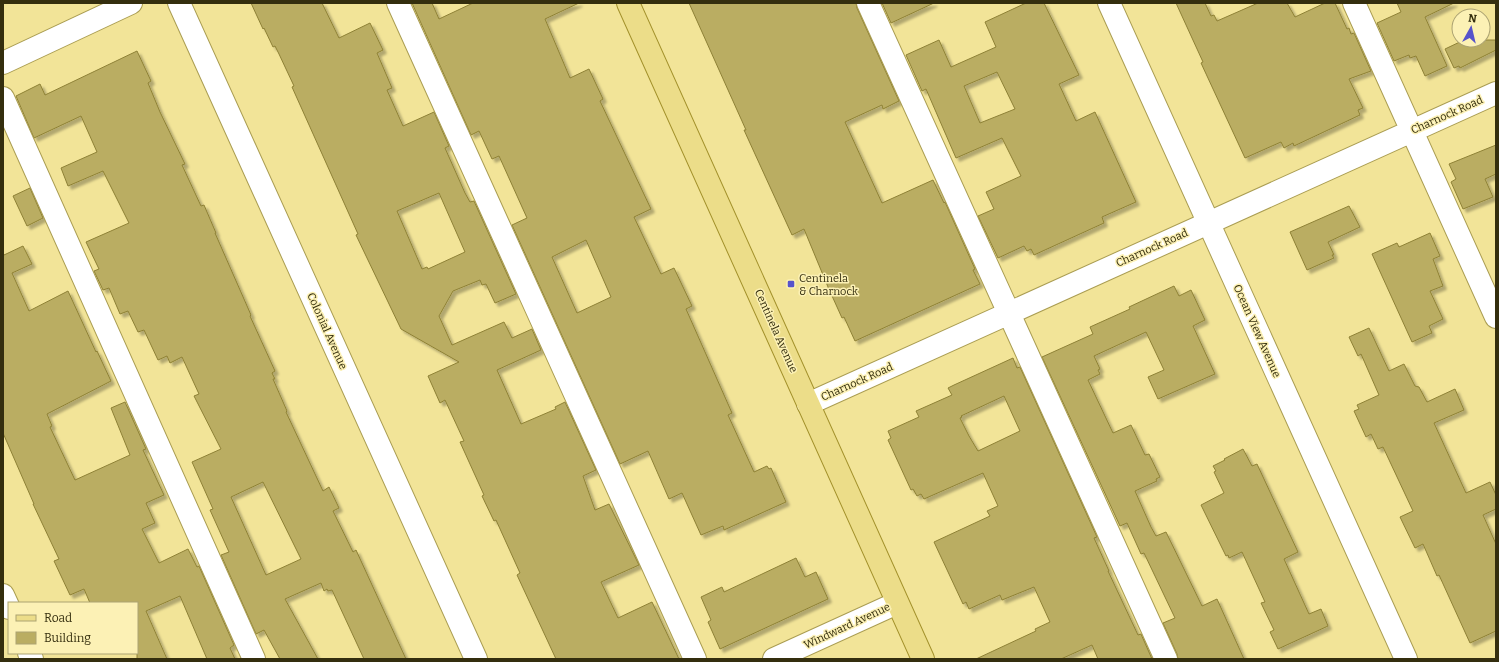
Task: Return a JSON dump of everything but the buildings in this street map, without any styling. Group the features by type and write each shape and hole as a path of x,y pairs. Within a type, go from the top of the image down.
{"main road":[{"name":"Centinela Avenue","path":"628,3 923,659"}],"street":[{"path":"3,63 131,3"},
{"name":"Colonial Avenue","path":"179,3 476,659"},
{"path":"398,3 695,659"},
{"path":"868,3 1166,659"},
{"name":"Ocean View Avenue","path":"1108,3 1406,659"},
{"path":"1354,3 1413,130 1496,317"},
{"name":"Charnock Road","path":"808,404 1496,93"},
{"path":"3,98 254,659"},
{"path":"3,595 8,606"},
{"name":"Windward Avenue","path":"774,659 897,603"}],"place":[{"name":"Centinela & Charnock","path":"791,284"}]}
